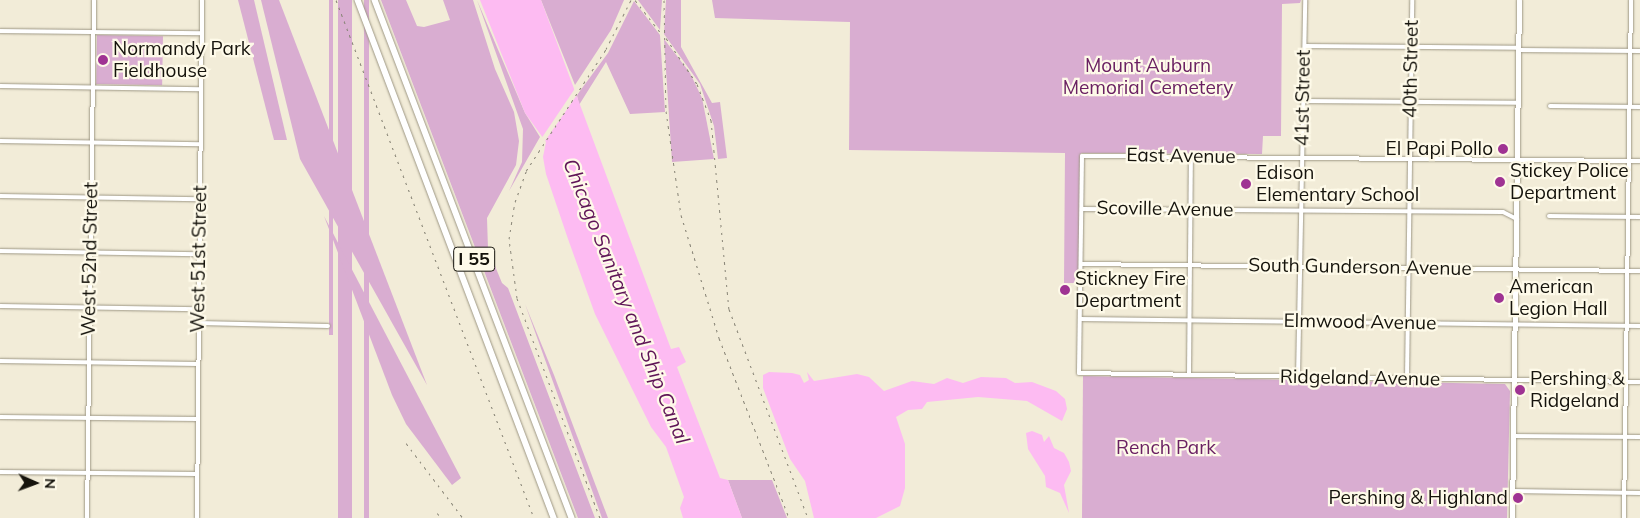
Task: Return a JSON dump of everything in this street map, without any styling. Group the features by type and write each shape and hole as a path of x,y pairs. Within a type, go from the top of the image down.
{"highway":[{"name":"I 55","path":"358,0 554,518"},
{"name":"I 55","path":"375,0 572,518"}],"main road":[{"path":"1512,518 1519,0"}],"street":[{"name":"West 52nd Street","path":"87,518 94,0"},
{"name":"West 51st Street","path":"197,518 202,0"},
{"name":"41st Street","path":"1298,377 1305,0"},
{"name":"40th Street","path":"1407,379 1412,0"},
{"path":"1624,518 1631,0"},
{"path":"0,30 202,33"},
{"path":"1305,46 1640,52"},
{"path":"0,86 201,89"},
{"path":"1304,101 1518,103"},
{"path":"1550,106 1640,107"},
{"path":"0,141 200,144"},
{"name":"East Avenue","path":"1082,209 1082,156 1410,157 1640,161"},
{"path":"1189,375 1191,156"},
{"path":"0,196 200,199"},
{"path":"1080,319 1082,209"},
{"name":"Scoville Avenue","path":"1082,209 1503,212 1516,218"},
{"path":"1550,216 1640,217"},
{"path":"0,251 199,254"},
{"name":"South Gunderson Avenue","path":"1081,264 1640,272"},
{"path":"0,306 199,308"},
{"name":"Elmwood Avenue","path":"1080,319 1640,326"},
{"name":"Ridgeland Avenue","path":"1080,319 1079,373 1640,382"},
{"path":"199,324 328,326"},
{"path":"0,361 198,364"},
{"path":"0,417 197,419"},
{"path":"1513,436 1640,437"},
{"path":"0,472 197,474"},
{"path":"1512,491 1640,493"}],"green space":[{"path":"238,0 254,0 287,140 274,140"},
{"path":"261,0 279,0 427,385 300,159"},
{"path":"329,0 333,0 333,335 329,335"},
{"path":"338,0 352,0 352,518 338,518"},
{"path":"364,0 369,0 369,518 364,518"},
{"path":"381,0 406,0 417,26 424,27 450,20 443,0 473,0 495,69 514,112 519,141 516,165 487,218 488,249 502,283 508,288 595,518 578,518"},
{"path":"477,0 525,113 540,137 509,191 522,162 523,129"},
{"path":"541,0 624,0 611,30 575,85"},
{"path":"638,0 662,0 660,30"},
{"path":"666,0 681,0 681,47 712,103 720,102 727,158 718,159 714,126 700,84 664,34"},
{"name":"Mount Auburn Memorial Cemetery","path":"712,0 1301,0 1300,3 1282,4 1281,136 1263,136 1262,154 1081,153 1079,283 1064,283 1065,153 849,150 850,22 715,18"},
{"path":"634,1 660,35 665,112 630,114 606,62 579,105 577,95 608,53"},
{"path":"97,35 163,36 162,85 96,84"},
{"path":"664,39 690,73 702,98 714,159 672,162"},
{"path":"324,216 461,478 452,485 406,424 392,395"},
{"path":"525,304 554,375 608,518 602,518"},
{"name":"Rench Park","path":"1083,376 1505,384 1510,391 1507,518 1082,518"},
{"path":"728,480 772,480 787,518 742,518"}],"water":[{"name":"Chicago Sanitary and Ship Canal","path":"480,0 541,0 671,349 679,347 686,362 677,367 720,478 728,480 742,518 683,518 680,508 684,497 666,447 651,427 595,314 546,174 543,157 546,142 525,113"},
{"path":"769,372 800,375 804,383 809,380 807,372 814,381 857,374 869,377 884,391 912,381 934,384 947,378 963,383 981,377 1006,378 1015,383 1032,382 1056,391 1065,399 1067,409 1062,421 1027,401 978,397 927,402 922,409 908,410 896,417 905,444 905,488 900,506 876,518 814,518 805,481 790,459 763,388 763,375"},
{"path":"1032,431 1042,435 1044,442 1049,436 1054,448 1064,453 1069,462 1071,471 1064,485 1069,513 1060,493 1046,487 1045,476 1028,449 1026,433"}],"pier":[{"path":"576,87 579,92 545,141 541,139"}],"railway":[{"path":"336,0 534,518"},
{"path":"600,518 517,298 509,239 515,202 526,171 606,49 631,0"},
{"path":"635,0 660,32"},
{"path":"664,0 666,111 681,215 719,338 789,518"},
{"path":"666,38 697,84 711,120 729,309 808,518"},
{"path":"406,443 463,518"},
{"path":"437,513 442,518"}],"place":[{"name":"Normandy Park Fieldhouse","path":"103,60"},
{"name":"El Papi Pollo","path":"1503,149"},
{"name":"Stickey Police Department","path":"1500,182"},
{"name":"Edison Elementary School","path":"1246,184"},
{"name":"Stickney Fire Department","path":"1065,290"},
{"name":"American Legion Hall","path":"1499,298"},
{"name":"Pershing & Ridgeland","path":"1520,390"},
{"name":"Pershing & Highland","path":"1518,498"}]}
